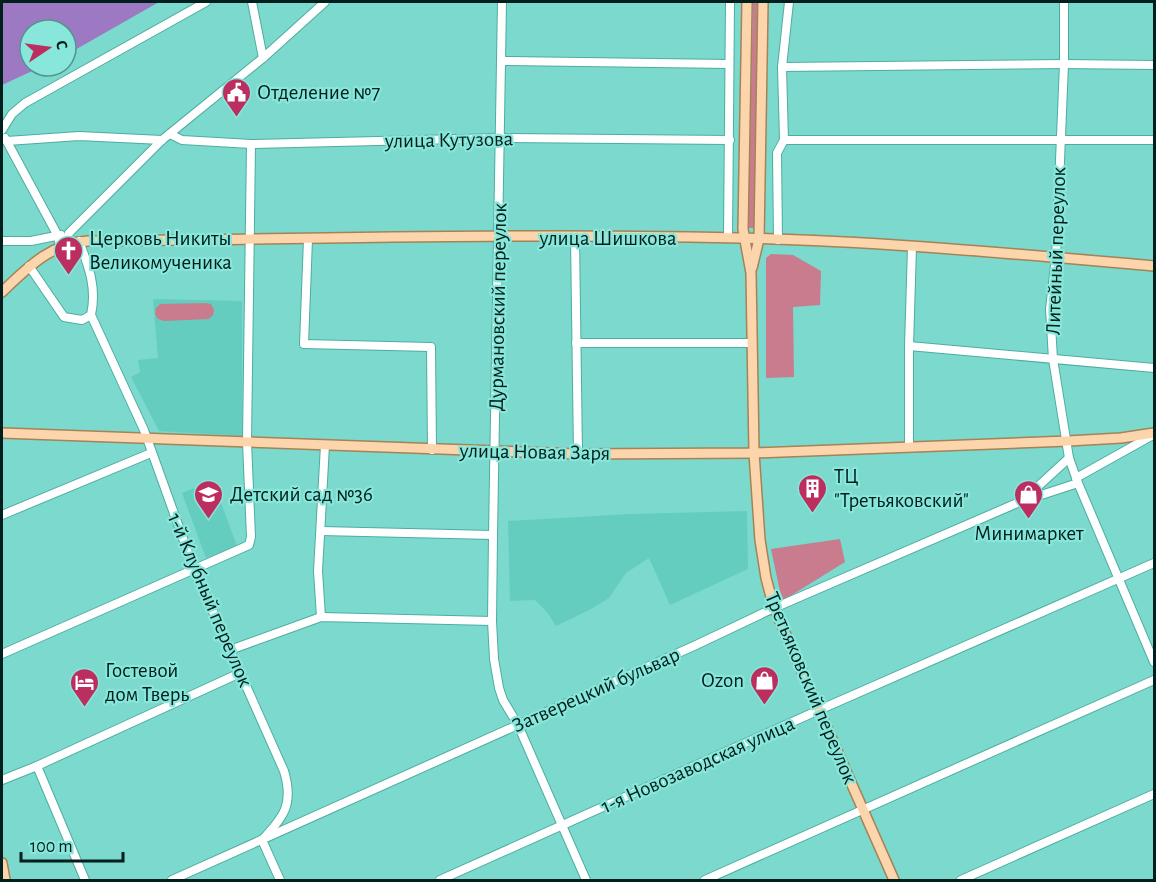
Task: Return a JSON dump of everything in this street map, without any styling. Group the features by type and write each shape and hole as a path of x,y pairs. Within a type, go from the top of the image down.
{"main road":[{"name":"Третьяковский переулок","path":"747,2 744,239 751,273 754,453 761,547 766,578 774,608 894,880"},
{"name":"Третьяковский переулок","path":"751,273 759,239 763,2"},
{"name":"улица Шишкова","path":"61,242 498,237 728,238 912,247 1155,266"},
{"path":"2,292 29,266 61,242"},
{"name":"улица Новая Заря","path":"2,433 578,454 754,453 1068,441"},
{"name":"Затверецкий бульвар","path":"1068,441 1155,434"},
{"path":"2,862 4,880"}],"street":[{"path":"206,2 26,103 12,114 2,131 61,242 162,140 263,58 325,2"},
{"path":"252,2 263,58"},
{"name":"Дурмановский переулок","path":"502,2 493,535 494,658 503,700 518,724 586,880"},
{"path":"728,238 730,2"},
{"path":"778,240 777,153 784,140 782,67 789,2"},
{"name":"Литейный переулок","path":"1064,2 1064,64 1056,257 1050,309 1053,359 1069,458 1155,662"},
{"path":"502,61 729,64"},
{"path":"782,67 1155,65"},
{"name":"улица Кутузова","path":"170,134 182,140 251,144 501,138 730,140"},
{"path":"7,141 79,136 162,140"},
{"path":"784,140 1155,140"},
{"path":"2,654 249,545 251,537 247,442 251,144"},
{"path":"575,237 578,454"},
{"path":"308,239 304,344 431,347 432,450"},
{"name":"улица Шишкова","path":"2,241 61,242"},
{"name":"1-й Клубный переулок","path":"80,241 93,284 94,299 91,315 147,438 194,569 290,788 281,820 262,840"},
{"path":"909,446 912,247"},
{"path":"29,266 64,317 82,320 91,315"},
{"path":"576,343 752,343"},
{"path":"909,346 1155,368"},
{"name":"Затверецкий бульвар","path":"172,880 774,608 1022,501 1077,481 1155,434"},
{"path":"321,617 318,571 325,445"},
{"path":"2,515 151,453"},
{"name":"Затверецкий бульвар","path":"1022,501 1069,458"},
{"path":"321,531 493,535"},
{"name":"1-я Новозаводская улица","path":"440,880 1155,563"},
{"path":"230,650 321,617 492,621"},
{"path":"2,780 240,673"},
{"path":"705,880 1155,680"},
{"path":"37,766 84,880"},
{"path":"961,880 1155,794"},
{"path":"262,840 280,880"}],"shaded area":[{"path":"2,2 159,2 78,48 78,18 18,18 18,78 2,85"},
{"path":"753,2 759,2 756,228 748,228"},
{"path":"771,254 793,255 821,271 820,305 793,307 794,377 766,378 766,258"},
{"path":"153,299 242,301 242,436 159,431 131,377 140,372 138,360 158,358"},
{"path":"160,304 211,304 214,310 209,319 164,321 158,319 155,314"},
{"name":"Детский сад №36","path":"213,481 237,546 206,558 182,493"},
{"path":"747,511 748,569 670,605 649,558 626,573 609,598 556,626 535,600 510,601 508,521 631,514"},
{"path":"840,539 845,562 782,601 771,549"}],"place":[{"name":"Отделение №7","path":"236,118"},
{"name":"Церковь Никиты Великомученика","path":"68,276"},
{"name":"ТЦ \"Третьяковский\"","path":"813,514"},
{"name":"Детский сад №36","path":"209,520"},
{"name":"Минимаркет","path":"1029,520"},
{"name":"Ozon","path":"765,706"},
{"name":"Гостевой дом Тверь","path":"84,708"}]}
